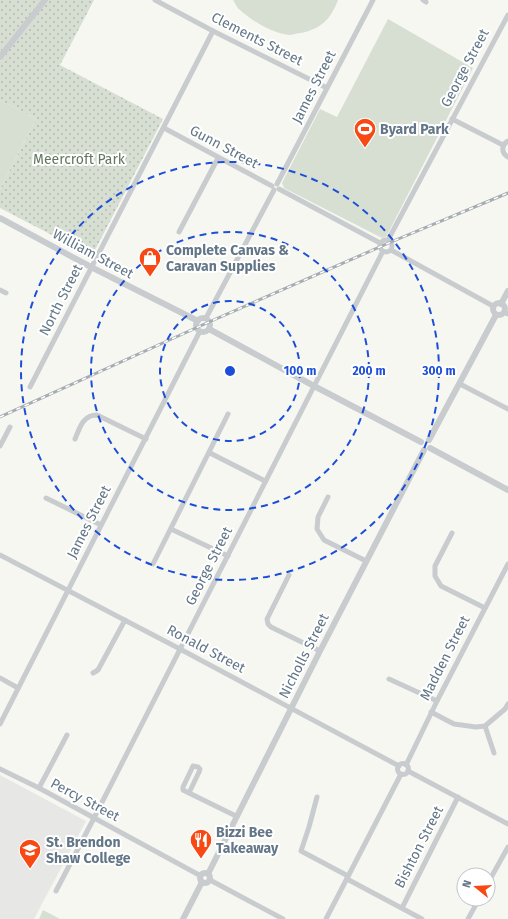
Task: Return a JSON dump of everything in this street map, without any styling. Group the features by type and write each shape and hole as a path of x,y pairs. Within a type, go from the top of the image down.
{"street":[{"path":"0,57 45,0"},
{"name":"Clements Street","path":"155,0 327,88"},
{"name":"James Street","path":"206,318 373,0"},
{"name":"George Street","path":"388,240 508,14"},
{"name":"North Street","path":"30,388 213,31"},
{"path":"452,119 503,145"},
{"name":"Gunn Street","path":"164,128 380,243"},
{"path":"503,145 508,141"},
{"path":"503,145 503,152 508,157"},
{"path":"179,232 218,158"},
{"name":"William Street","path":"0,218 91,267 198,321"},
{"path":"391,250 392,244 388,240 383,240 380,243 380,248 383,251 387,252 391,250 493,306"},
{"name":"George Street","path":"56,891 383,251"},
{"path":"0,290 6,293"},
{"path":"501,304 508,291"},
{"path":"493,306 498,303 501,304"},
{"path":"496,315 506,313 501,304"},
{"path":"493,306 493,312 496,315"},
{"path":"430,448 431,444 429,440 496,315"},
{"path":"209,329 210,322 206,318 201,318 198,321 197,327 200,331 209,329 421,442 424,440 429,440"},
{"name":"James Street","path":"0,724 200,331"},
{"path":"460,384 508,409"},
{"path":"153,564 210,453 228,414"},
{"path":"75,439 86,417 97,415 146,439"},
{"path":"0,446 10,427"},
{"path":"421,442 420,446 424,450 430,448 508,490"},
{"name":"Nicholls Street","path":"208,874 320,651 424,450"},
{"path":"210,453 265,481"},
{"path":"328,497 318,517 317,529 324,540 366,561"},
{"path":"46,498 101,525"},
{"path":"171,529 228,556"},
{"path":"452,533 435,566 435,576 440,586 485,608"},
{"name":"Ronald Street","path":"0,555 292,708 399,766"},
{"name":"Madden Street","path":"406,765 431,712 508,564"},
{"path":"289,575 267,619 268,624 320,651"},
{"path":"93,673 98,670 125,620"},
{"path":"0,678 18,688"},
{"path":"388,679 437,701"},
{"path":"431,712 454,724 476,727 485,726 505,709 508,704"},
{"path":"485,726 494,753"},
{"path":"39,788 67,735"},
{"path":"401,774 398,770 399,766 402,764 406,765 408,771 508,824"},
{"path":"190,793 200,772 198,767 193,766 191,769 183,790 236,816"},
{"name":"Percy Street","path":"0,769 94,818 201,879"},
{"path":"326,919 401,774 408,771"},
{"path":"317,797 301,851 422,919"},
{"name":"Bishton Street","path":"402,908 458,797"},
{"path":"496,869 508,848"},
{"path":"183,919 203,874 208,874 210,876 210,880 283,919"},
{"path":"201,879 207,883 210,880"},
{"path":"468,919 475,907"}],"shaded area":[{"name":"St. Brendon Shaw College","path":"0,775 86,821 34,919 0,919"}],"green space":[{"path":"0,0 43,0 0,54"},
{"name":"Meercroft Park","path":"48,0 94,0 60,65 163,119 92,256 0,208 0,189 36,119 0,100 0,61"},
{"path":"233,0 338,0 332,13 320,26 308,31 289,35 276,32 256,22 239,9"},
{"name":"Byard Park","path":"388,19 473,68 386,237 382,238 284,188 282,183 320,109 337,117"},
{"path":"0,100 36,119 0,189"},
{"path":"43,910 60,919 39,919"}],"railway":[{"path":"0,417 209,322 391,242 508,193"}],"place":[{"name":"Byard Park","path":"365,148"},
{"name":"Complete Canvas & Caravan Supplies","path":"150,278"},
{"name":"Bizzi Bee Takeaway","path":"201,860"},
{"name":"St. Brendon Shaw College","path":"30,870"}]}
